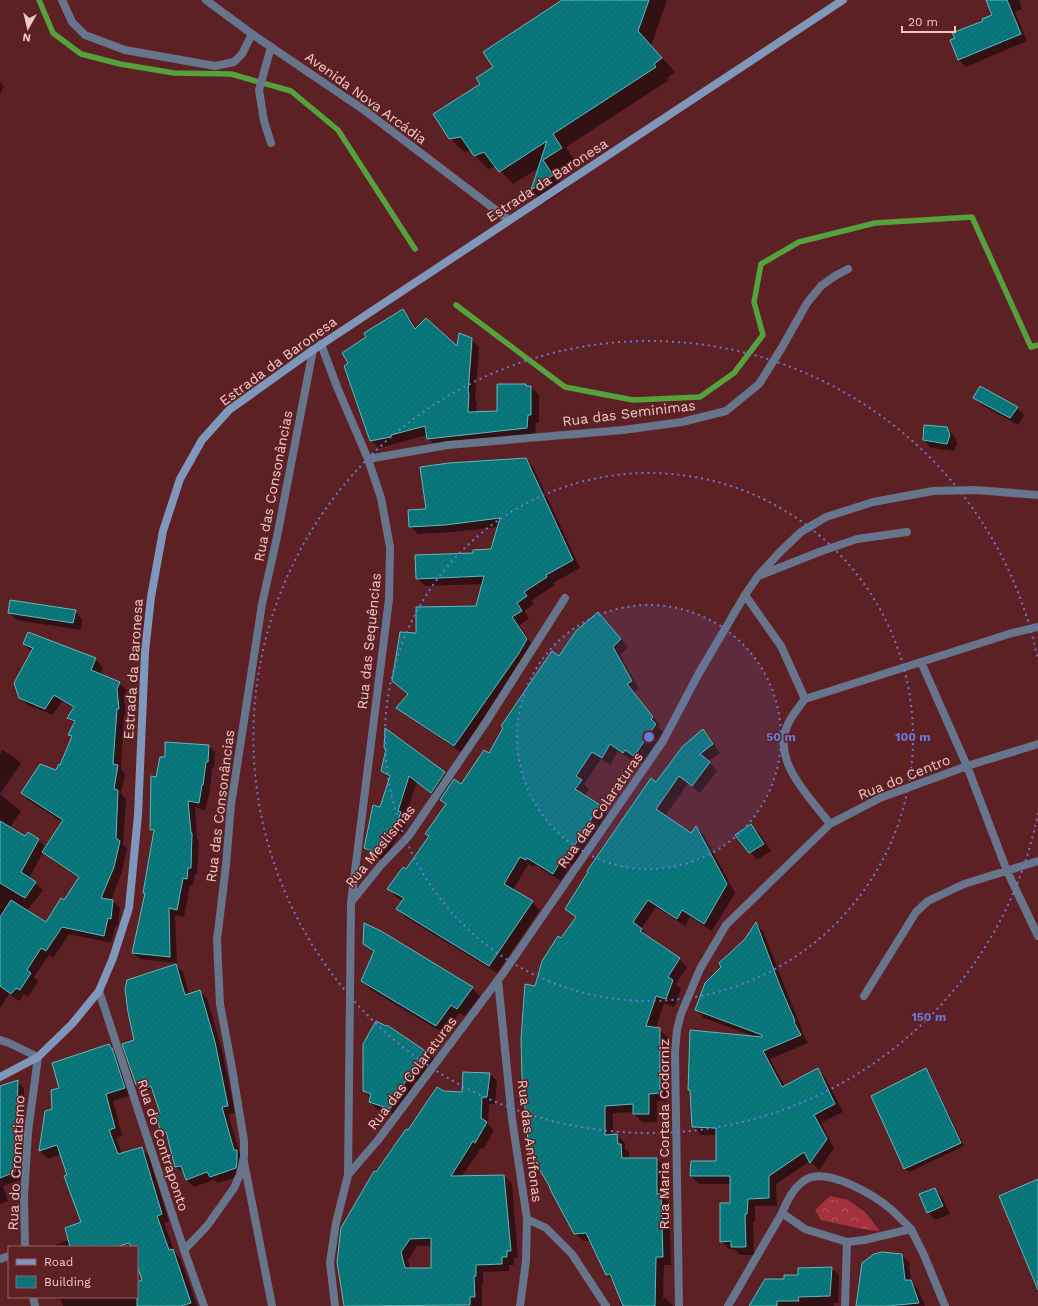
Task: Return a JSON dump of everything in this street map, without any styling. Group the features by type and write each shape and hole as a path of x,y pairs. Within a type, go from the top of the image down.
{"main road":[{"name":"Estrada da Baronesa","path":"0,1077 38,1057 72,1024 99,991 113,958 129,908 138,815 150,596 163,531 180,479 202,440 229,410 321,344 843,0"}],"street":[{"path":"62,0 72,22 85,34 125,50 207,65 215,66 234,62 242,54 252,34"},
{"name":"Avenida Nova Arcádia","path":"206,0 252,34 364,110 509,220"},
{"path":"271,47 259,85 264,121 271,143"},
{"name":"Rua das Seminimas","path":"368,459 448,445 623,430 682,422 726,411 759,384 807,303 821,286 834,276 848,269"},
{"name":"Rua das Sequências","path":"321,344 337,387 368,459 381,498 390,547 389,599 351,903"},
{"name":"Rua das Consonâncias","path":"184,1250 207,1226 234,1188 240,1174 244,1157 244,1142 220,1004 217,940 226,865 230,804 262,604 277,537 313,350"},
{"name":"Rua das Colaraturas","path":"348,1175 378,1140 498,980 663,741 699,673 745,595 758,576 780,552 802,532 826,517 873,502 933,491 976,490 1038,496"},
{"path":"758,576 818,552 857,539 907,532"},
{"path":"745,595 781,646 805,698"},
{"name":"Rua Meslismas","path":"348,1175 351,903 381,865 408,837 486,722 565,598"},
{"path":"830,824 790,771 784,752 783,737 788,723 805,698 1038,627"},
{"path":"921,662 967,766 1006,871 1038,936"},
{"name":"Rua do Centro","path":"726,926 830,824 880,798 967,766 1038,744"},
{"path":"864,996 916,912 928,901 964,884 1038,861"},
{"name":"Rua Maria Cortada Codorniz","path":"679,1306 675,1052 677,1030 681,1014 700,969 726,926"},
{"name":"Rua das Antífonas","path":"498,980 512,1119 527,1219 526,1261 520,1306"},
{"name":"Rua do Contraponto","path":"99,991 184,1250 204,1306"},
{"path":"0,1040 38,1057"},
{"name":"Rua do Cromatismo","path":"25,1246 24,1197 28,1132 38,1057"},
{"path":"244,1157 260,1251 272,1306"},
{"path":"334,1306 330,1262 336,1223 348,1175"},
{"path":"728,1306 782,1213 791,1194 805,1180 821,1176 838,1179 862,1190 893,1211 910,1229 924,1255 945,1306"},
{"path":"782,1213 805,1229 846,1242 864,1240 910,1229"},
{"path":"527,1219 546,1228 572,1254 606,1306"},
{"path":"845,1306 846,1242"}],"green space":[{"path":"830,1196 848,1200 866,1213 880,1231 862,1229 821,1220 815,1210"}],"building":[{"path":"562,0 649,0 638,31 662,58 654,64 656,67 553,134 562,148 543,160 553,175 531,190 547,141 499,172 484,152 474,156 461,137 449,139 433,114 480,84 476,78 493,67 483,52"},
{"path":"986,0 1007,0 1021,34 958,60 950,40 955,38 952,33 983,21 982,19 992,15"},
{"path":"403,309 415,329 426,318 457,346 459,333 472,338 468,412 497,411 497,384 526,384 526,386 531,386 531,415 528,415 527,428 427,439 425,426 391,435 391,437 370,441 344,366 348,363 342,353 366,337 364,333"},
{"path":"980,386 1018,407 1010,418 973,398"},
{"path":"924,425 947,427 950,435 947,444 923,440"},
{"path":"526,458 573,560 546,575 547,577 524,592 527,596 517,603 522,611 512,617 527,639 519,653 454,746 396,708 408,694 392,681 400,632 416,633 416,607 476,606 484,576 416,579 415,555 473,553 473,550 491,549 500,518 445,525 409,527 408,510 426,509 420,467 449,463"},
{"path":"10,600 76,610 73,623 8,613"},
{"path":"598,612 621,639 613,647 632,681 627,684 653,717 651,719 656,724 634,756 625,750 623,753 610,744 602,758 592,752 576,776 582,780 575,789 600,805 566,859 563,857 553,874 527,858 526,860 520,857 504,884 533,901 489,966 396,909 404,898 387,889 403,867 406,869 429,836 425,834 446,804 440,800 454,779 461,784 484,750 489,753 503,728 501,726 552,651 559,656 576,631"},
{"path":"28,632 96,658 91,670 120,682 117,689 119,709 117,709 113,764 118,765 114,789 118,790 116,838 120,841 114,867 101,898 113,900 111,919 108,918 104,936 62,927 46,951 41,948 27,970 31,973 20,990 16,988 11,994 0,986 0,917 11,900 46,922 61,898 64,900 79,877 42,852 63,820 21,793 40,764 56,770 59,764 60,765 72,736 68,735 75,721 67,718 74,707 54,695 45,709 19,698 14,683 33,648 23,644"},
{"path":"385,728 445,772 431,793 409,776 398,811 401,812 395,828 392,827 376,853 364,848 373,805 380,807 390,776 381,771 386,749 384,748"},
{"path":"703,729 713,744 700,754 710,762 692,786 679,776 656,809 691,833 696,826 727,884 704,924 682,910 677,919 648,900 633,922 642,929 640,931 680,958 668,977 673,980 666,999 656,996 646,1026 660,1028 660,1093 649,1094 649,1114 633,1114 633,1104 605,1106 605,1135 617,1134 618,1144 621,1144 622,1158 657,1158 657,1194 661,1194 663,1257 656,1257 655,1306 623,1306 610,1274 606,1275 586,1233 574,1234 550,1187 529,1152 522,1076 521,1039 525,984 535,986 542,961 558,936 561,938 576,917 565,909 588,872 587,871 651,778 656,782 683,746"},
{"path":"165,742 209,745 208,762 206,762 199,803 188,801 192,833 191,868 188,868 187,879 183,878 177,910 169,908 170,957 132,953 145,893 143,893 154,830 150,830 151,776 156,777 160,757 165,757"},
{"path":"0,821 25,836 28,832 39,839 21,872 36,882 25,898 0,883"},
{"path":"751,824 764,844 749,853 735,835"},
{"path":"756,922 795,1021 794,1022 801,1035 763,1051 782,1087 818,1068 835,1104 814,1115 827,1139 810,1163 804,1152 769,1176 769,1198 748,1199 747,1214 745,1214 746,1247 731,1247 731,1241 720,1242 720,1203 730,1203 730,1176 690,1176 691,1161 716,1161 716,1128 692,1127 690,1090 688,1090 690,1030 762,1037 762,1035 695,1010 705,983 721,967 719,963 745,939"},
{"path":"364,923 381,931 473,987 457,1009 451,1005 436,1026 361,981 374,951 363,944"},
{"path":"176,964 185,995 200,990 215,1042 228,1106 222,1107 234,1150 237,1150 236,1168 210,1177 207,1172 186,1180 181,1166 175,1167 166,1132 161,1133 156,1114 160,1113 151,1086 147,1088 146,1082 136,1085 122,1044 134,1040 125,989 127,980"},
{"path":"376,1021 386,1026 387,1025 427,1052 411,1077 409,1075 390,1109 369,1102 371,1094 363,1091 363,1044"},
{"path":"109,1044 112,1048 125,1088 106,1094 115,1128 109,1130 118,1154 142,1147 162,1214 157,1216 169,1250 173,1249 191,1303 181,1306 137,1306 138,1282 142,1280 138,1268 138,1246 130,1246 129,1243 120,1246 70,1246 65,1228 81,1222 64,1176 67,1175 57,1145 39,1151 45,1111 52,1109 51,1090 59,1088 52,1063"},
{"path":"926,1068 961,1143 904,1169 871,1096"},
{"path":"463,1072 490,1073 487,1097 482,1097 481,1118 487,1122 475,1143 473,1141 451,1176 504,1175 511,1251 507,1251 507,1257 502,1257 502,1264 476,1265 476,1276 474,1277 475,1297 470,1297 470,1305 344,1306 337,1262 341,1228 374,1171 376,1172 406,1129 408,1130 437,1087 444,1091 462,1092","holes":["431,1238 431,1268 405,1268 401,1252 410,1239"]},
{"path":"18,1080 16,1149 14,1160 15,1172 0,1178 0,1086"},
{"path":"1038,1179 1038,1290 999,1196"},
{"path":"935,1188 943,1206 927,1213 919,1194"},
{"path":"882,1252 902,1254 905,1280 911,1280 919,1303 887,1306 856,1306 862,1263 874,1254"},
{"path":"832,1267 830,1296 798,1297 799,1301 777,1301 777,1306 749,1306 765,1279 784,1279 784,1275 798,1275 798,1268"}],"waterway":[{"path":"39,0 53,33 81,54 120,64 174,73 231,74 291,91 338,130 415,249"},
{"path":"456,305 565,387 633,400 700,397 734,373 763,335 754,302 761,264 799,242 875,223 972,217 1031,347 1038,345"}]}
